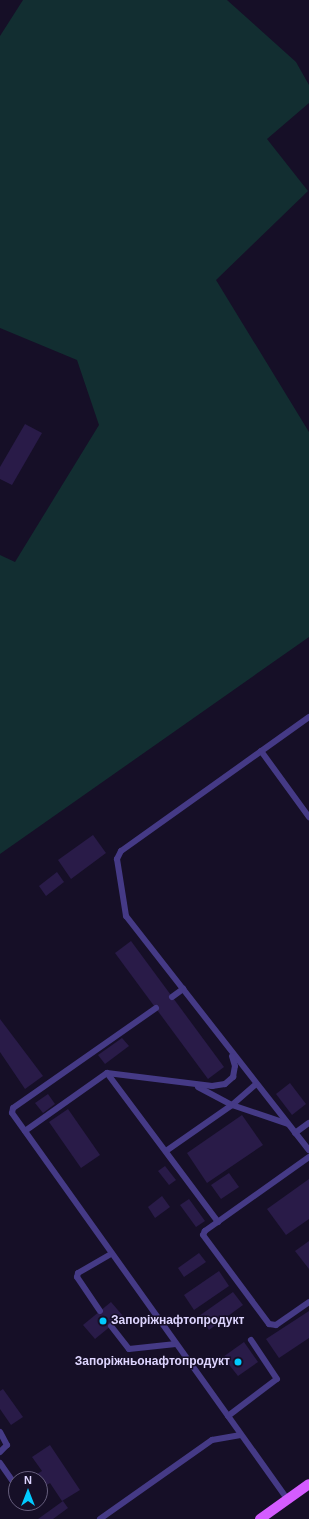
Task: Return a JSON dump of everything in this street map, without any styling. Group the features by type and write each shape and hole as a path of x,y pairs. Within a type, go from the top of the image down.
{"main road":[{"path":"260,1519 309,1484"}],"lane":[{"path":"309,717 121,852 117,859 126,916 309,1150"},
{"path":"261,751 309,817"},
{"path":"172,997 183,989"},
{"path":"156,1008 13,1108 12,1113 287,1500"},
{"path":"25,1131 107,1072 196,1086 225,1084 233,1077 235,1066 231,1052"},
{"path":"107,1072 218,1222"},
{"path":"166,1151 232,1105 256,1084"},
{"path":"196,1086 232,1105 288,1124"},
{"path":"295,1133 309,1123"},
{"path":"309,1157 205,1231 205,1240 269,1324 276,1325 309,1302"},
{"path":"100,1311 77,1277 78,1273 112,1254"},
{"path":"111,1326 129,1349 176,1344"},
{"path":"228,1416 277,1379 251,1340"},
{"path":"0,1432 7,1445 0,1452"},
{"path":"100,1519 212,1440 241,1435"},
{"path":"0,1463 8,1474"}],"green space":[{"path":"23,0 227,0 296,62 309,85 309,103 267,139 308,191 216,280 309,432 309,637 0,854 0,555 15,562 99,425 77,360 0,328 0,36"}],"building":[{"path":"25,424 42,433 12,485 0,479 0,467"},
{"path":"93,835 106,853 71,879 58,860"},
{"path":"57,872 64,882 46,896 39,886"},
{"path":"131,941 224,1067 208,1079 115,953"},
{"path":"0,1019 43,1076 25,1089 0,1052"},
{"path":"122,1038 129,1046 105,1064 98,1055"},
{"path":"290,1083 306,1104 292,1115 276,1094"},
{"path":"48,1094 55,1104 43,1113 35,1103"},
{"path":"68,1109 100,1155 81,1168 49,1122"},
{"path":"242,1115 263,1145 207,1183 187,1153"},
{"path":"165,1166 176,1180 169,1185 158,1171"},
{"path":"229,1173 239,1187 221,1199 211,1185"},
{"path":"309,1179 309,1219 286,1235 267,1209"},
{"path":"162,1196 170,1207 155,1218 148,1207"},
{"path":"189,1199 205,1221 196,1227 180,1205"},
{"path":"309,1241 309,1269 295,1251"},
{"path":"199,1253 206,1262 184,1277 178,1268"},
{"path":"219,1271 229,1286 194,1310 184,1295"},
{"path":"233,1292 243,1305 209,1330 199,1316"},
{"name":"Запоріжнафтопродукт","path":"111,1302 123,1316 95,1339 83,1325"},
{"path":"309,1311 309,1338 279,1358 266,1339"},
{"path":"244,1342 258,1362 238,1376 223,1357"},
{"path":"3,1389 23,1417 11,1425 0,1409 0,1391"},
{"path":"50,1445 80,1490 62,1501 50,1483 48,1484 48,1471 42,1471 32,1457"},
{"path":"63,1501 68,1508 53,1519 38,1519"}],"place":[{"name":"Запоріжнафтопродукт","path":"103,1321"},
{"name":"Запоріжньонафтопродукт","path":"238,1362"}]}
